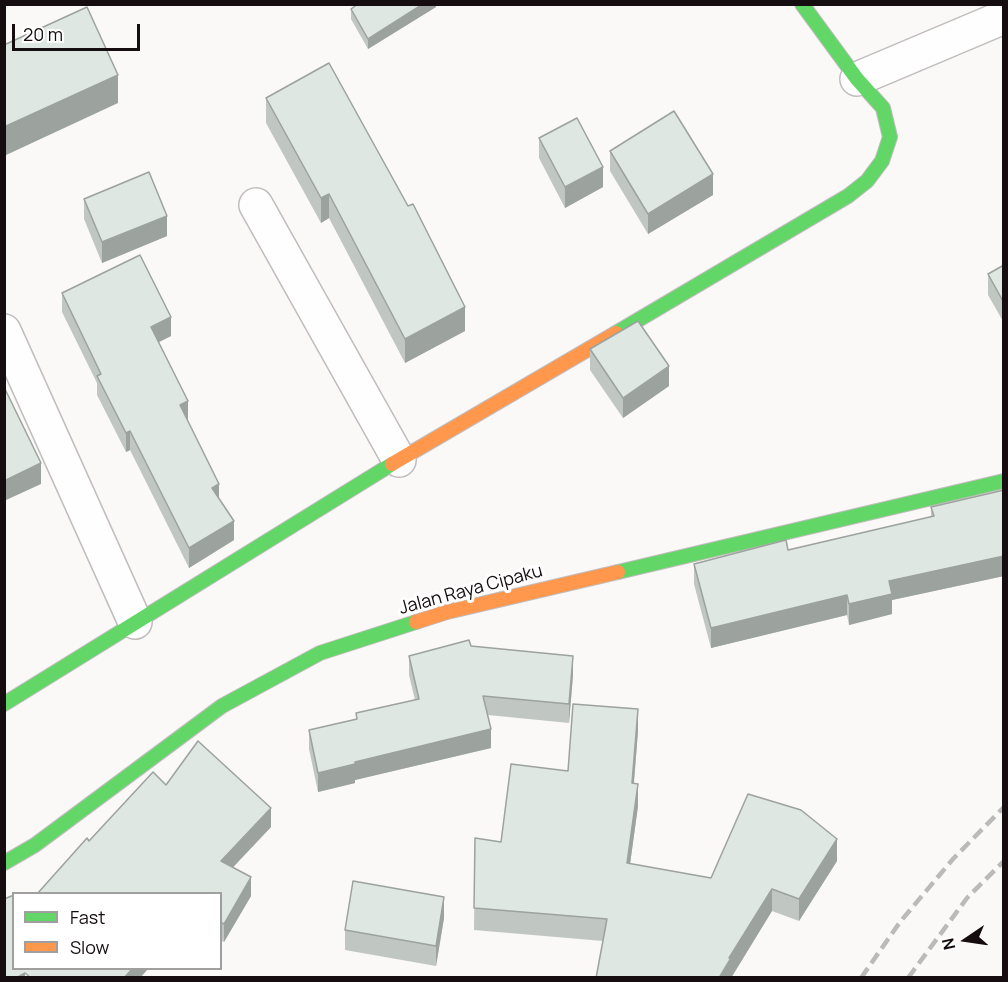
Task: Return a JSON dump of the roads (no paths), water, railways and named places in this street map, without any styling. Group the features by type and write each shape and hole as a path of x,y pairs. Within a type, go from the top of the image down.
{"street":[{"path":"4,704 399,460 848,196 867,181 882,161 890,137 883,108 857,79 802,4"},
{"path":"857,79 1004,17"},
{"path":"256,205 399,460"},
{"path":"4,331 135,622"},
{"name":"Jalan Raya Cipaku","path":"4,863 35,845 222,706 320,653 447,612 1004,482"}],"railway":[{"path":"861,978 900,922 953,859 1004,807"},
{"path":"908,978 967,898 1004,861"}]}
